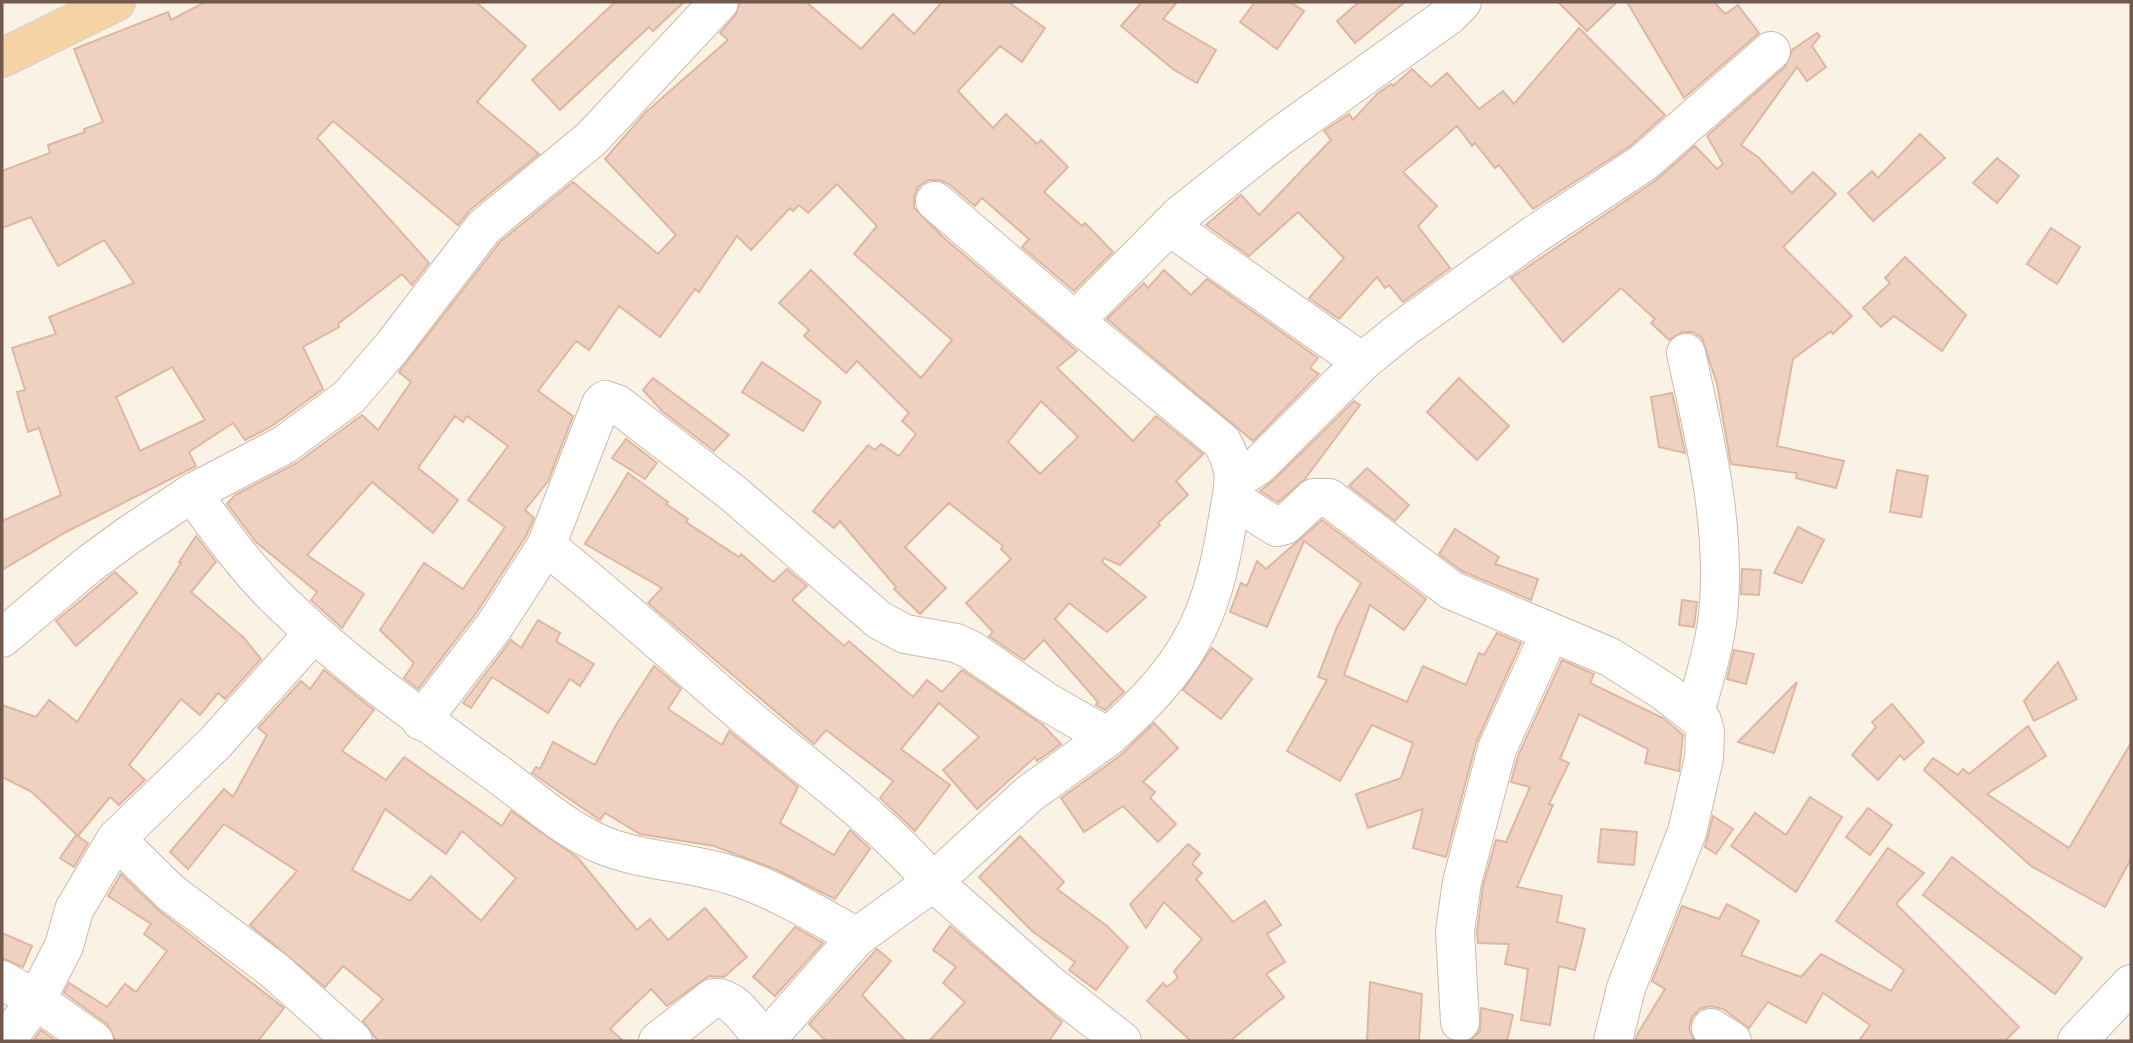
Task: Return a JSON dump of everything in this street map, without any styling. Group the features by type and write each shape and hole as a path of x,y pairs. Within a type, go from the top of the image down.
{"main road":[{"path":"2,58 116,2"}],"street":[{"path":"2,638 88,565 192,493 284,445 349,397 392,347 484,227 591,139 719,2"},
{"path":"1075,321 1169,226 1280,136 1396,55 1462,2"},
{"path":"1234,489 1362,362 1404,328 1534,235 1643,163 1694,122 1771,51"},
{"path":"658,1041 713,998 720,997 735,1007 765,1041 857,937 933,881 1029,794 1108,737 1156,693 1200,625 1219,574 1234,489 1231,458 1222,442 935,201"},
{"path":"1169,226 1362,362"},
{"path":"1686,353 1716,496 1720,558 1715,635 1695,714"},
{"path":"421,721 495,625 546,546 601,404 611,400 734,494 879,620 905,634 956,643 971,650 1045,701 1108,737"},
{"path":"1234,489 1277,527 1285,524 1314,498 1329,498 1451,590 1610,657 1702,721 1705,732 1700,782 1687,832 1626,988 1613,1041"},
{"path":"192,493 236,552 281,603 314,633 421,721 572,831 623,853 680,862 733,875 767,889 857,937"},
{"path":"546,546 616,600 742,713 873,820 933,881 1049,984 1122,1041"},
{"path":"6,1041 36,1000 64,946 74,910 116,839 208,751 314,633"},
{"path":"1460,1022 1455,931 1462,882 1497,749 1550,633"},
{"path":"116,839 170,892 275,971 353,1041"},
{"path":"2,980 36,1000 94,1041"},
{"path":"2077,1041 2131,984"}],"building":[{"path":"205,2 476,2 526,46 477,102 539,154 470,210 458,225 333,121 317,138 429,263 412,285 402,274 338,324 339,327 303,347 323,389 272,426 245,440 233,423 189,452 196,466 66,532 2,570 2,521 61,495 39,428 28,432 17,392 25,390 12,348 56,334 49,317 134,283 104,240 58,266 31,217 2,228 2,171 50,153 48,145 85,132 84,129 103,122 74,49 168,12 171,20","holes":["172,367 205,420 140,451 116,397"]},
{"path":"615,2 684,2 653,31 649,27 560,110 532,80"},
{"path":"740,2 806,2 861,49 893,14 914,34 942,2 1008,2 1045,28 1022,62 1000,46 958,91 993,128 1006,114 1037,144 1041,140 1068,167 1044,192 1082,226 1085,223 1113,252 1074,291 1022,247 1029,239 982,198 975,206 949,184 940,180 928,180 918,187 914,196 914,208 943,237 1077,351 1057,368 1133,441 1156,416 1203,454 1176,481 1188,495 1158,523 1160,525 1120,565 1104,558 1102,562 1146,597 1107,632 1069,603 1055,619 1124,692 1105,710 1096,705 1098,702 1044,640 1024,660 989,636 993,632 966,603 1011,559 1001,549 1003,546 949,503 905,547 946,588 920,614 894,589 896,587 840,521 834,528 813,511 868,445 875,450 881,444 899,456 916,434 902,421 909,413 857,361 846,373 804,336 809,330 779,303 811,270 921,378 952,340 854,254 877,226 837,184 808,213 799,205 793,211 790,208 751,250 737,236 699,292 695,289 660,337 619,306 589,350 576,341 538,391 573,416 548,481 525,510 534,518 526,536 477,612 418,689 404,678 414,663 380,630 424,563 463,589 505,527 468,500 508,446 467,416 463,422 455,416 418,468 458,500 433,533 372,482 307,555 364,594 342,628 311,600 317,592 256,542 227,504 235,495 297,463 362,415 378,430 411,382 399,372 500,242 573,182 658,254 676,235 605,159 645,113 728,40 720,33 735,16","holes":["1041,401 1078,437 1040,474 1008,442"]},
{"path":"1142,2 1177,2 1163,19 1216,50 1197,83 1174,70 1121,26"},
{"path":"1255,2 1290,2 1304,11 1277,49 1240,22"},
{"path":"1359,2 1405,2 1355,43 1337,21"},
{"path":"1558,2 1617,2 1587,31"},
{"path":"1627,2 1714,2 1725,14 1738,5 1759,33 1684,98"},
{"path":"1579,28 1665,115 1630,146 1533,209 1499,165 1495,168 1475,143 1472,146 1457,126 1403,172 1437,206 1418,226 1450,268 1403,302 1389,285 1385,288 1377,277 1339,319 1309,298 1344,258 1298,212 1249,256 1206,225 1241,195 1259,215 1331,140 1324,131 1349,114 1353,120 1377,94 1391,84 1393,86 1412,69 1431,87 1447,73 1479,109 1503,91 1514,104"},
{"path":"1817,33 1820,36 1812,46 1826,67 1807,81 1797,67 1741,145 1758,157 1792,193 1813,172 1836,194 1783,247 1852,316 1833,334 1831,331 1793,359 1777,446 1844,461 1836,488 1796,478 1797,473 1731,464 1717,384 1702,338 1693,332 1682,332 1669,340 1651,323 1655,319 1621,288 1563,342 1511,278 1655,181 1695,146 1717,169 1723,164 1707,136 1785,67 1792,50"},
{"path":"1920,134 1945,158 1873,221 1848,193 1872,171 1878,178"},
{"path":"1997,158 2019,176 1997,203 1973,183"},
{"path":"2051,228 2080,247 2057,284 2027,264"},
{"path":"1905,257 1966,315 1942,351 1894,316 1881,327 1863,308 1890,283 1885,278"},
{"path":"1164,270 1191,295 1207,279 1318,358 1310,368 1319,374 1253,441 1107,319 1144,283 1148,288"},
{"path":"762,362 821,402 803,431 742,392"},
{"path":"653,378 729,435 714,451 662,411 643,390"},
{"path":"1459,378 1509,426 1477,460 1427,412"},
{"path":"1672,393 1685,453 1659,447 1651,397"},
{"path":"1354,401 1360,405 1304,480 1278,502 1260,491 1274,480"},
{"path":"626,439 657,463 645,479 612,458"},
{"path":"1367,468 1409,505 1395,521 1349,486"},
{"path":"1897,470 1928,476 1921,517 1890,512"},
{"path":"628,473 668,502 666,504 688,519 686,522 739,557 741,554 773,582 787,569 807,586 792,600 844,646 849,641 913,697 927,680 942,692 962,670 1043,725 1061,744 1037,761 1035,757 977,809 943,770 979,737 939,703 901,749 950,785 915,831 880,798 893,781 826,730 814,744 648,603 662,588 585,544"},
{"path":"1322,520 1426,599 1404,630 1370,605 1344,675 1407,702 1423,666 1466,685 1479,653 1484,655 1497,633 1521,643 1476,743 1446,857 1413,848 1423,809 1368,828 1356,794 1401,778 1413,743 1372,725 1340,781 1287,751 1327,680 1318,677 1337,627 1361,583 1304,541 1267,627 1230,612 1241,583 1247,586 1257,561 1266,569"},
{"path":"1798,527 1824,540 1802,583 1774,573"},
{"path":"1455,529 1499,557 1495,564 1538,579 1531,600 1462,571 1439,554"},
{"path":"196,536 216,562 191,592 244,638 261,659 225,699 218,693 200,715 181,699 129,765 145,780 119,805 110,797 78,836 32,792 2,777 2,705 36,717 49,700 77,722"},
{"path":"1742,569 1761,570 1759,595 1741,594"},
{"path":"115,572 137,593 76,646 56,621"},
{"path":"1682,600 1697,602 1694,627 1679,625"},
{"path":"538,620 560,633 556,641 594,664 580,686 570,679 548,713 492,677 471,708 463,703 511,640 521,648"},
{"path":"1212,648 1252,679 1221,719 1183,690"},
{"path":"1734,650 1754,654 1746,684 1727,679"},
{"path":"1562,660 1594,674 1590,683 1663,718 1683,735 1679,771 1645,763 1648,749 1579,714 1560,759 1569,763 1549,804 1553,805 1517,887 1562,896 1557,922 1585,929 1575,970 1559,966 1550,1025 1521,1020 1528,969 1505,964 1509,944 1478,943 1477,932 1483,886 1496,840 1506,842 1530,787 1511,782 1518,756"},
{"path":"2058,662 2077,699 2034,721 2024,701"},
{"path":"654,666 681,689 668,709 722,745 729,731 798,787 780,823 834,855 850,830 870,849 835,899 775,869 714,846 640,834 605,813 600,820 532,773 536,767 540,769 553,742 595,765 616,725"},
{"path":"324,670 374,710 342,751 386,780 404,757 502,826 511,811 578,858 637,930 650,919 668,940 705,908 747,957 724,977 709,976 667,1006 651,989 610,1029 623,1041 378,1041 363,1021 383,999 343,966 325,987 250,925 297,871 224,824 188,869 170,852 224,789 233,797 267,735 258,728 301,681 310,689","holes":["385,809 446,854 462,831 516,878 481,921 431,876 410,901 352,870"]},
{"path":"1797,682 1774,753 1738,742"},
{"path":"1892,704 1924,742 1904,760 1900,755 1878,780 1852,755 1876,727 1872,722"},
{"path":"1154,723 1178,748 1143,782 1155,792 1150,798 1176,824 1158,842 1123,806 1084,832 1061,798 1121,755"},
{"path":"2028,726 2046,756 1987,794 2069,848 2131,743 2131,859 2105,907 2031,866 1924,770 1933,758 1958,775 1963,769 1969,774"},
{"path":"1810,797 1842,817 1796,892 1731,846 1755,813 1786,835"},
{"path":"1868,808 1892,825 1870,855 1846,837"},
{"path":"1713,816 1733,829 1716,854 1705,847"},
{"path":"1601,829 1637,832 1634,865 1598,862"},
{"path":"76,835 88,843 74,867 60,858"},
{"path":"1020,836 1064,882 1057,889 1107,926 1128,947 1096,990 1069,970 1075,962 1032,931 979,877"},
{"path":"1188,844 1200,854 1192,864 1202,873 1196,879 1233,922 1265,901 1281,925 1267,934 1285,962 1266,974 1284,997 1230,1041 1191,1041 1147,1001 1163,983 1167,987 1178,978 1174,971 1202,939 1164,902 1146,928 1130,904"},
{"path":"1888,848 1924,873 1896,904 2019,1027 2005,1041 1859,1041 1870,1025 1823,993 1806,1023 1768,1002 1749,1028 1723,1009 1711,1006 1700,1009 1692,1017 1689,1028 1694,1041 1635,1041 1665,989 1652,981 1682,906 1719,919 1727,904 1759,921 1741,955 1801,977 1821,954 1891,991 1904,970 1836,921"},
{"path":"1952,857 2082,958 2055,994 1923,895"},
{"path":"121,874 157,909 284,1008 258,1041 116,1041 107,1024 64,993 69,983 107,1007 125,984 136,992 167,951 144,934 151,924 108,896"},
{"path":"950,926 1062,1022 1049,1041 929,1041 965,1002 943,983 956,967 933,950"},
{"path":"795,927 823,943 775,996 753,977"},
{"path":"2,933 32,946 23,967 2,958"},
{"path":"877,949 891,961 862,995 906,1041 826,1041 809,1024"},
{"path":"1370,982 1422,994 1419,1041 1367,1041"},
{"path":"1481,1008 1513,1015 1507,1041 1469,1041 1480,1031"},
{"path":"41,1030 56,1041 33,1041"}]}
